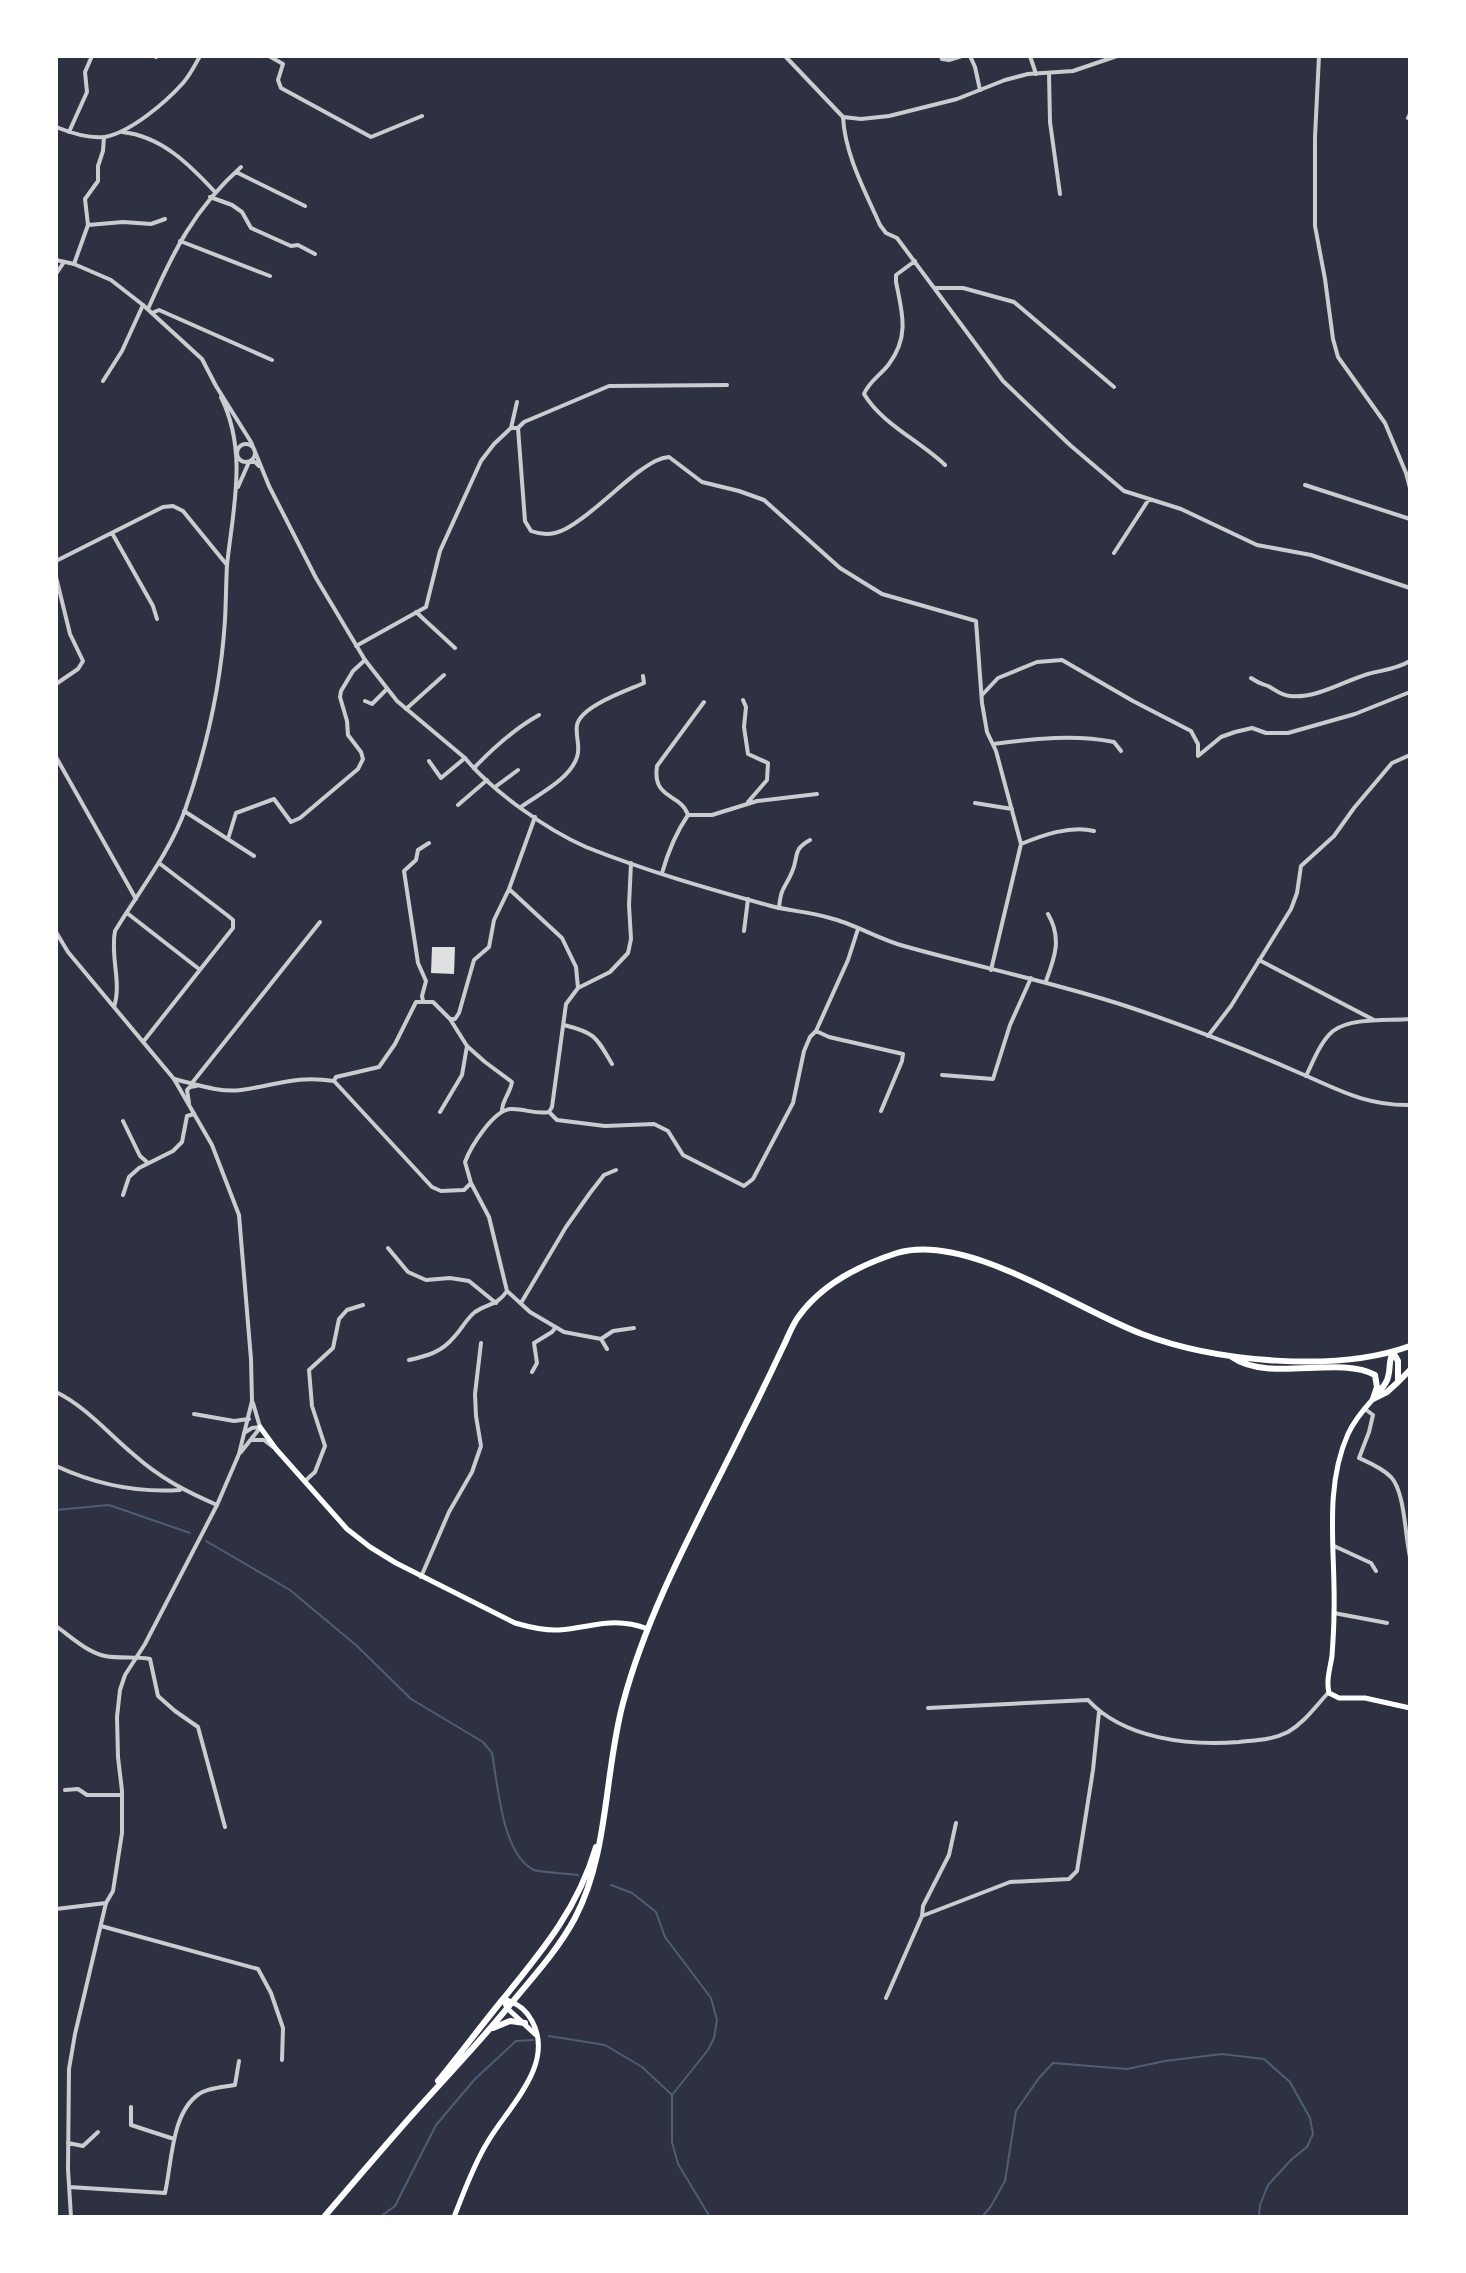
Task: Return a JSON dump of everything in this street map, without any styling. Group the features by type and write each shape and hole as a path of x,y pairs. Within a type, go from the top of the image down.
{"main road":[{"path":"324,2217 490,2030 556,1948 572,1923 592,1877 612,1750 633,1669 649,1629 673,1572 798,1317 832,1283 872,1262 903,1251 935,1248 969,1255 1095,1314 1180,1346 1229,1355 1310,1362 1350,1360 1410,1346"},
{"path":"1393,1352 1398,1361 1398,1382"},
{"path":"1393,1352 1389,1359 1387,1382 1347,1435 1342,1453 1332,1511 1334,1613 1327,1684 1329,1693 1339,1698 1365,1698 1410,1708"},
{"path":"1229,1355 1243,1364 1290,1369 1364,1369 1375,1375 1377,1387 1373,1399"},
{"path":"1373,1399 1387,1392 1410,1370"},
{"path":"260,1427 347,1529 370,1547 421,1577 515,1623 536,1629 557,1630 619,1621 649,1629"},
{"path":"414,2113 564,1920 587,1873 600,1830"},
{"path":"454,2217 487,2142 534,2071 538,2051 531,2018 513,2001 503,1999"},
{"path":"503,1999 507,2008 537,2036"},
{"path":"490,2030 510,2021 525,2023"}],"street":[{"path":"69,132 87,92 85,72 92,56"},
{"path":"56,127 104,137 120,132 153,111 184,82 200,56"},
{"path":"269,56 283,64 278,80 281,88 371,137 422,116"},
{"path":"785,56 792,59 843,117 851,158 886,233 897,238 1003,381 1124,491 1181,509 1257,545 1311,555 1410,588"},
{"path":"941,56 949,60 962,56"},
{"path":"970,56 980,90"},
{"path":"1030,56 1036,74"},
{"path":"843,117 889,116 957,99 1005,80 1073,71 1117,56"},
{"path":"1319,56 1315,226 1333,339 1338,357 1385,423 1410,488"},
{"path":"1049,73 1050,122 1060,194"},
{"path":"120,132 146,136 159,144 194,169 215,192"},
{"path":"74,264 88,225 85,199 98,181 104,137"},
{"path":"103,381 148,309 180,241 210,197 241,167"},
{"path":"236,172 305,206"},
{"path":"210,197 242,212 251,228 315,254"},
{"path":"88,225 123,222 151,224 165,219"},
{"path":"180,241 270,276"},
{"path":"56,260 111,280 202,359 225,405 241,461 255,462 261,468"},
{"path":"915,261 896,275 904,325 901,340 890,363 867,386 864,394 869,403 945,465"},
{"path":"56,274 64,262"},
{"path":"934,288 963,288 1014,302 1114,387"},
{"path":"148,309 159,310 272,360"},
{"path":"511,428 518,428 524,422 609,386 727,385"},
{"path":"216,386 254,449 316,578 356,646 387,689 495,787 558,833 585,846 662,873 779,908 832,918 899,945 1046,981 1124,1006 1208,1036 1349,1096 1410,1105"},
{"path":"356,646 426,607 440,551 481,461 511,428 517,402"},
{"path":"518,428 525,521 531,531 542,535 572,526 642,470 661,458 669,457 702,482 764,500 840,568 882,594 976,621 987,732 1021,844 991,970"},
{"path":"114,1007 118,988 114,971 115,931 159,863 184,811 205,742 225,622 227,565 237,490 237,453 244,445 250,446 255,455 237,490"},
{"path":"245,470 255,466 261,468"},
{"path":"1305,485 1410,519"},
{"path":"1114,553 1149,499"},
{"path":"56,561 163,507 173,506 183,511 227,565"},
{"path":"112,533 153,606 157,619"},
{"path":"56,577 70,634 83,661 78,669 56,684"},
{"path":"416,612 455,648"},
{"path":"228,839 236,813 274,799 291,822 300,818 358,769 363,759 348,735 340,697 353,671 365,660"},
{"path":"982,695 998,678 1037,662 1062,660 1191,731 1198,744 1198,756 1221,737 1235,732 1252,728 1266,733 1288,733 1355,714 1410,692"},
{"path":"1251,678 1275,692 1298,696 1400,667 1410,661"},
{"path":"406,709 444,675"},
{"path":"521,807 567,773 577,758 578,720 590,707 644,683 643,676"},
{"path":"365,701 372,704 387,689"},
{"path":"743,700 748,754 768,763 767,780 746,804"},
{"path":"662,873 673,840 688,815 686,809 663,793 655,775 657,766 704,702"},
{"path":"474,768 498,743 539,715"},
{"path":"993,744 1050,737 1084,737 1114,742 1121,751"},
{"path":"1208,1036 1231,1006 1291,909 1301,866 1334,836 1392,763 1410,755"},
{"path":"56,757 136,899"},
{"path":"429,761 441,778 465,758"},
{"path":"495,787 518,770"},
{"path":"458,805 487,780"},
{"path":"688,815 712,815 746,804 817,794"},
{"path":"975,803 1012,809"},
{"path":"184,811 254,856"},
{"path":"450,1019 455,1019 459,1013 474,960 489,947 494,920 509,889 535,817"},
{"path":"1021,844 1074,829 1094,831"},
{"path":"779,908 781,891 791,875 795,855 810,840"},
{"path":"423,1001 426,981 418,963 404,871 416,860 418,850 429,843"},
{"path":"143,1042 233,928 233,920 159,863"},
{"path":"549,1112 554,1096 566,1004 578,988 610,972 628,953 631,939 631,863"},
{"path":"509,889 562,938 576,967 578,988"},
{"path":"744,931 748,899"},
{"path":"127,913 199,969"},
{"path":"1046,981 1056,956 1056,928 1048,914"},
{"path":"192,1083 320,922"},
{"path":"634,1328 613,1331 601,1339 564,1332 530,1312 507,1291 489,1217 471,1183 465,1162 468,1155 492,1119 502,1111 549,1112 557,1120 605,1126 654,1124 668,1131 683,1155 744,1186 753,1179 793,1103 804,1051 848,960 858,929"},
{"path":"56,932 68,952 174,1079 212,1145 239,1215 252,1401 239,1454 217,1505 138,1657 125,1675 120,1690 117,1717 122,1833 113,1891 106,1903 69,2069 71,2217"},
{"path":"1259,960 1374,1020"},
{"path":"942,1075 993,1079 1010,1025 1031,978"},
{"path":"334,1081 336,1077 379,1067 395,1044 416,1002 433,1002 450,1019 467,1046 512,1082 502,1111"},
{"path":"1306,1076 1319,1049 1334,1031 1374,1020 1410,1019"},
{"path":"564,1025 585,1030 596,1037 612,1064"},
{"path":"816,1031 829,1037 903,1054 881,1111"},
{"path":"440,1112 462,1075 467,1046"},
{"path":"174,1079 239,1091 293,1079 334,1081 432,1187 452,1192 464,1190 471,1183"},
{"path":"189,1106 187,1090 200,1085"},
{"path":"123,1195 129,1177 147,1162 173,1151 182,1142 187,1116 194,1114"},
{"path":"123,1121 140,1156 147,1162"},
{"path":"521,1303 590,1193 604,1175 616,1170"},
{"path":"388,1248 408,1272 426,1280 450,1278 469,1281 496,1303"},
{"path":"409,1360 436,1353 453,1339 467,1319 496,1303 507,1291"},
{"path":"305,1481 315,1472 325,1446 312,1406 309,1370 333,1348 339,1319 347,1310 363,1305"},
{"path":"532,1372 537,1363 534,1343 556,1327"},
{"path":"601,1339 607,1349"},
{"path":"421,1577 449,1512 472,1472 481,1446 475,1394 481,1343"},
{"path":"56,1392 79,1406 157,1474 182,1490 217,1505"},
{"path":"252,1401 260,1427"},
{"path":"1365,1409 1373,1415 1359,1458 1393,1479 1398,1490 1410,1557"},
{"path":"194,1414 234,1421 249,1419 260,1427"},
{"path":"244,1433 260,1427"},
{"path":"239,1454 260,1427"},
{"path":"250,1441 264,1440 276,1449"},
{"path":"56,1466 83,1479 130,1489 158,1492 182,1490"},
{"path":"1334,1546 1371,1563 1376,1571"},
{"path":"1334,1613 1387,1623"},
{"path":"56,1626 81,1645 104,1656 150,1659 158,1696 198,1727 225,1827"},
{"path":"928,1708 1088,1700 1099,1712 1167,1740 1220,1743 1270,1739 1301,1724 1329,1693"},
{"path":"922,1916 1010,1882 1069,1879 1077,1871 1099,1712"},
{"path":"65,1790 78,1789 87,1795 122,1795"},
{"path":"886,1998 922,1916 923,1906 949,1855 956,1823"},
{"path":"56,1909 106,1903"},
{"path":"101,1926 258,1969 271,1993 283,2028 282,2060"},
{"path":"69,2187 165,2193 174,2139 185,2109 200,2093 235,2085 239,2061"},
{"path":"131,2107 131,2125 174,2139"},
{"path":"68,2143 83,2146 98,2132"}],"building":[{"path":"432,947 455,947 454,974 431,973"}],"waterway":[{"path":"56,1510 109,1505 190,1533"},
{"path":"206,1541 290,1590 357,1646 411,1699 483,1742 492,1753 508,1835 523,1862 537,1871 578,1875"},
{"path":"611,1885 632,1893 656,1912 665,1937 711,1998 717,2020 714,2038 672,2095 672,2142 678,2164 710,2217"},
{"path":"549,2036 605,2045 642,2067 671,2094"},
{"path":"380,2217 395,2206 436,2125 475,2079 516,2041 533,2040"},
{"path":"982,2217 1005,2181 1016,2111 1053,2063 1127,2069 1222,2054 1264,2059 1290,2082 1310,2118 1313,2134 1307,2147 1268,2185 1259,2217"}]}
